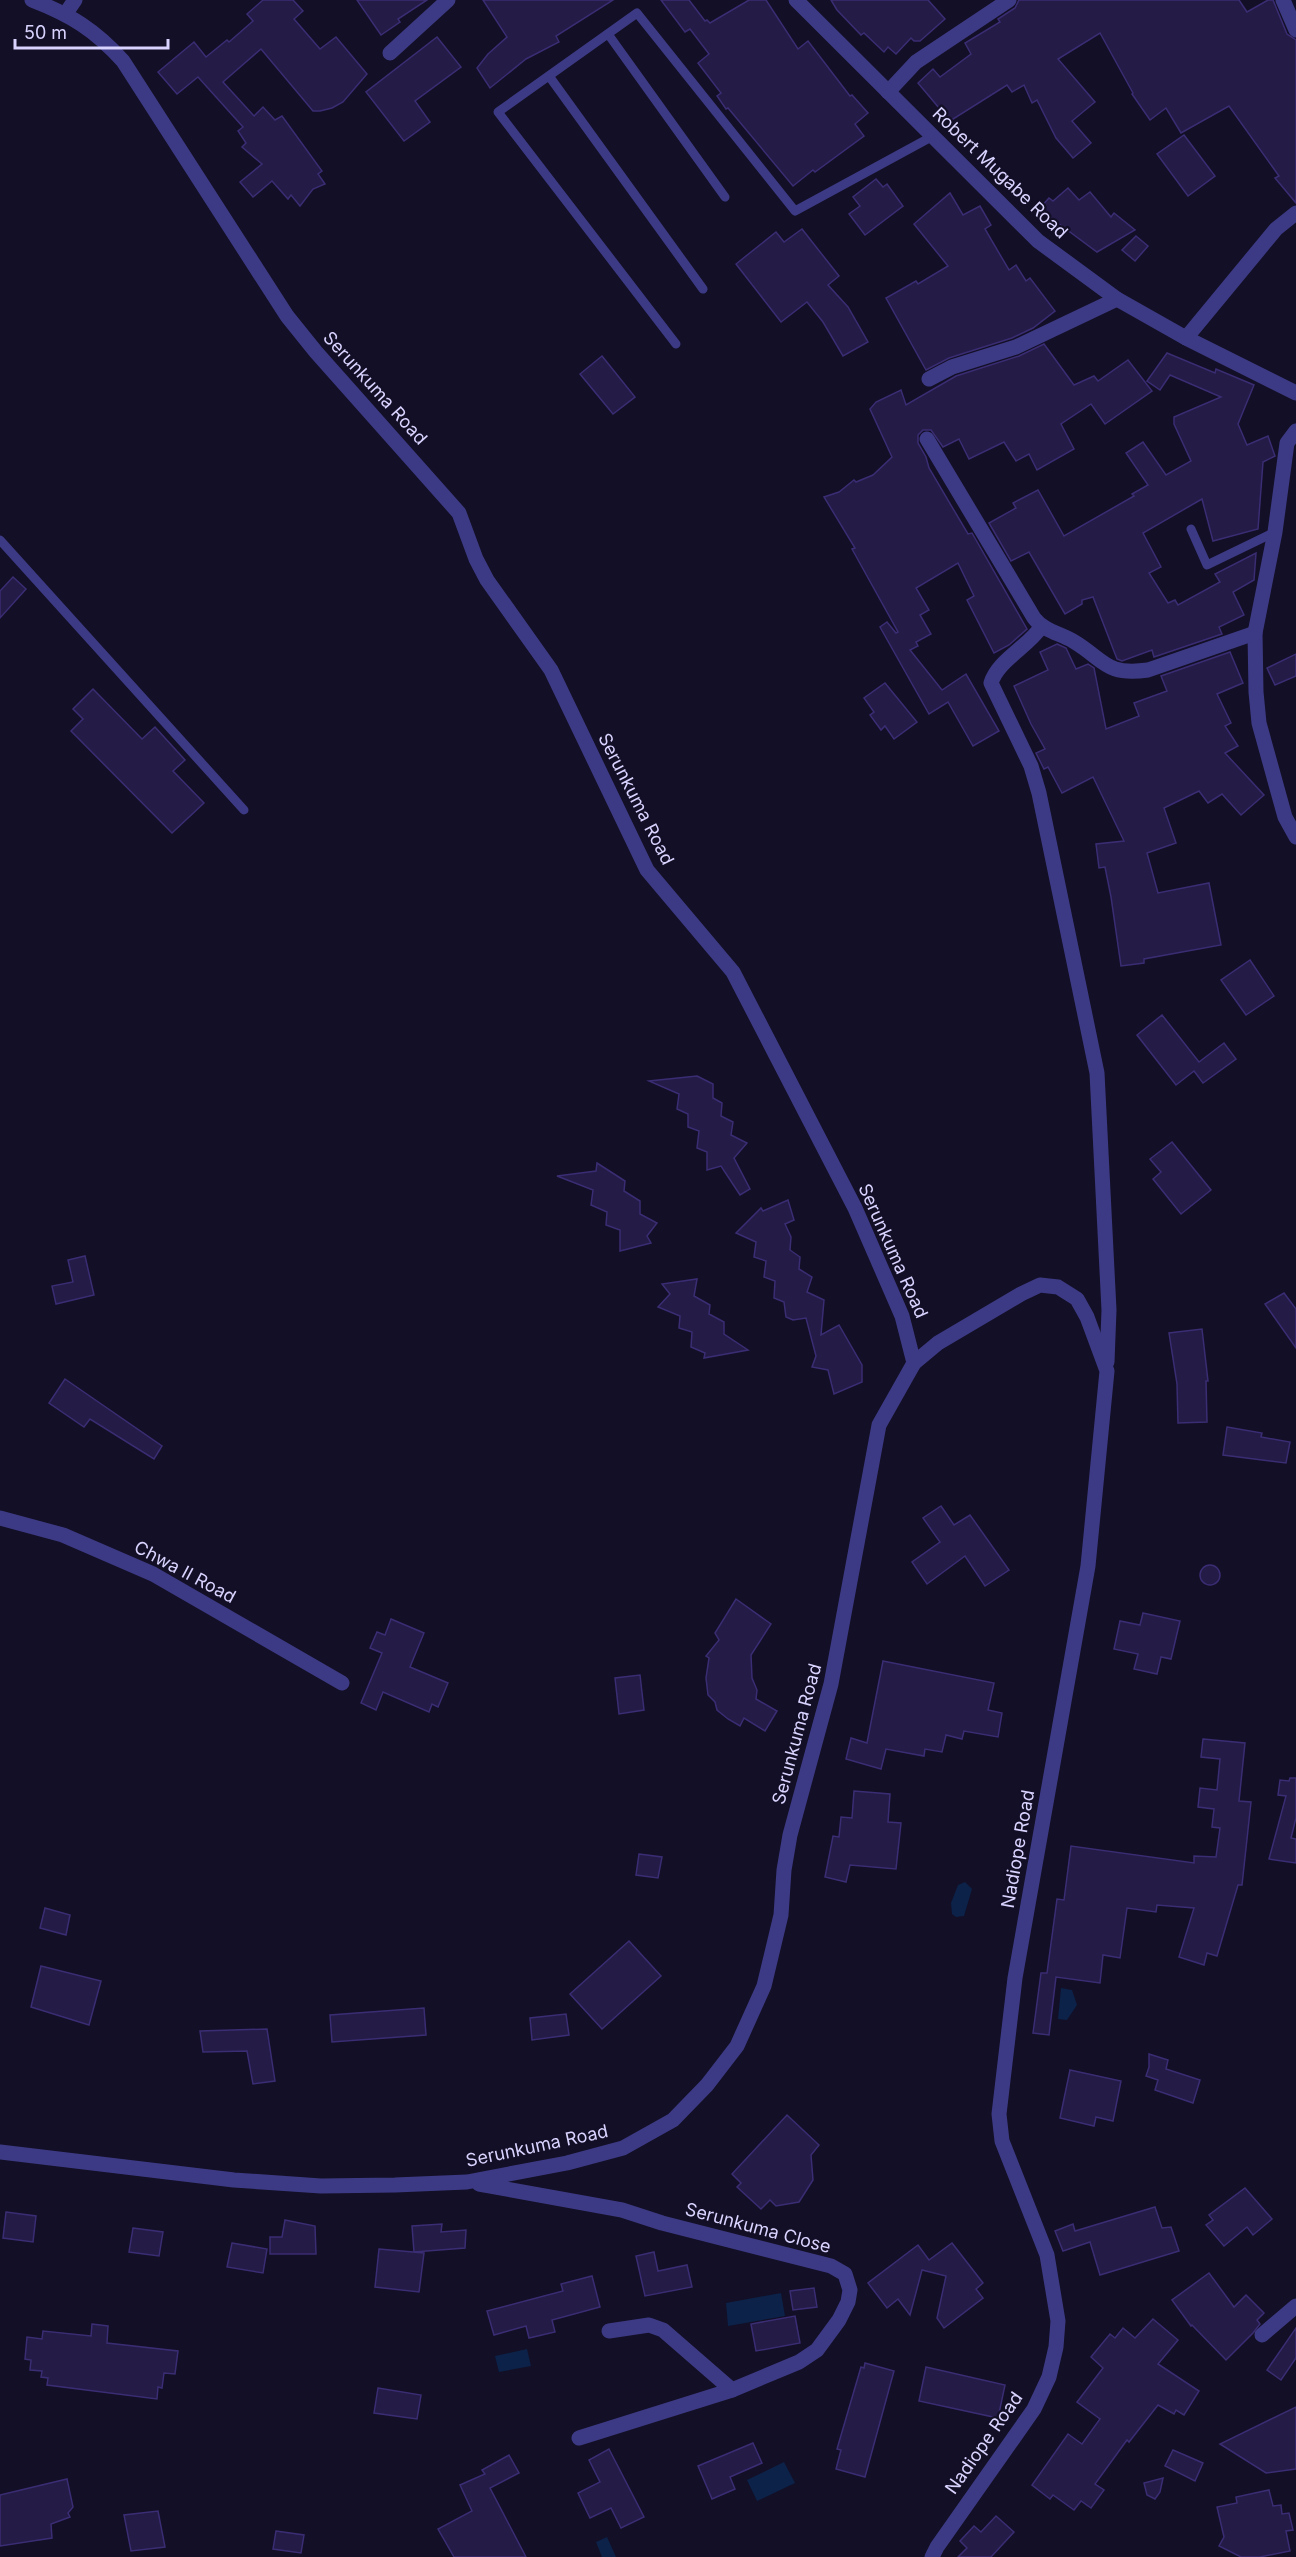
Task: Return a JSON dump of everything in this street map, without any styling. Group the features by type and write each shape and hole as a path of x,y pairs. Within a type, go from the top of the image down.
{"street":[{"name":"Serunkuma Road","path":"0,2152 234,2180 321,2186 468,2182 567,2163 623,2148 673,2120 707,2085 737,2046 764,1986 781,1915 784,1870 790,1835 831,1684 879,1425 914,1364 902,1316 855,1208 733,972 647,870 551,670 487,580 476,559 459,513 316,352 287,316 123,61 102,37 66,13 32,0"},
{"path":"66,13 75,0"},
{"path":"390,53 448,0"},
{"name":"Robert Mugabe Road","path":"796,0 1038,241 1097,287 1117,299 1186,338 1296,393"},
{"path":"888,92 916,62 1009,0"},
{"path":"1283,0 1296,30"},
{"path":"1186,338 1276,229 1296,213"},
{"path":"929,379 952,367 1016,347 1117,299"},
{"path":"1296,431 1287,444 1275,532 1255,633 1259,723 1285,817 1296,837"},
{"path":"927,439 1041,627 1072,640 1103,665 1130,672 1148,670 1255,633"},
{"path":"1041,627 1034,638 998,670 991,683 1031,766 1039,793 1097,1073 1109,1310 1107,1371"},
{"name":"Nadiope Road","path":"914,1364 938,1343 1040,1285 1058,1287 1077,1299 1087,1317 1107,1371 1088,1566 1015,1978 999,2114 1002,2141 1047,2254 1058,2322 1056,2347 1049,2377 1034,2409 943,2537 932,2557"},
{"name":"Chwa II Road","path":"0,1518 63,1535 153,1574 342,1683"},
{"name":"Serunkuma Close","path":"468,2182 622,2210 662,2223 831,2266 845,2274 850,2290 848,2302 839,2320 817,2350 800,2362 732,2390 579,2438"},
{"path":"1262,2335 1296,2306"},
{"path":"609,2331 649,2325 663,2330 732,2390"}],"lane":[{"path":"676,344 498,112 637,13 795,212 933,136"},
{"path":"608,34 725,197"},
{"path":"549,76 703,289"},
{"path":"1191,529 1207,565 1275,532"},
{"path":"0,540 244,810"}],"water":[{"path":"965,1882 972,1889 964,1916 956,1917 952,1914 951,1903 958,1885"},
{"path":"1061,1988 1072,1990 1077,2005 1067,2020 1058,2019"},
{"path":"781,2293 785,2316 728,2326 726,2303"},
{"path":"527,2349 531,2366 499,2372 495,2356"},
{"path":"784,2462 795,2483 757,2501 747,2480"},
{"path":"607,2537 616,2557 602,2557 596,2542"}],"building":[{"path":"263,0 293,0 303,11 294,19 320,49 336,37 367,74 343,102 320,111 313,111 261,49 223,82 254,116 263,107 275,120 282,116 322,171 318,174 325,184 313,189 300,206 291,195 288,199 272,181 253,197 240,182 262,164 242,147 246,143 238,131 243,127 198,77 177,94 158,72 194,42 206,57 227,40 229,42 253,21 247,14"},
{"path":"357,0 427,0 398,19 400,22 381,35"},
{"path":"483,0 613,0 556,36 559,42 526,59 490,88 477,68 488,54 507,37"},
{"path":"661,0 689,0 705,21 710,23 749,0 766,0 798,49 808,41 850,96 852,95 868,113 855,124 864,136 793,186 728,108 726,109 717,96 721,93 698,63 709,54 690,29 685,32"},
{"path":"831,0 928,0 945,19 920,41 914,41 911,38 896,54 888,47 884,52 864,33 861,35 837,10"},
{"path":"1019,0 1239,0 1247,12 1268,0 1273,0 1287,34 1296,40 1296,203 1275,178 1279,176 1229,106 1181,133 1166,108 1150,120 1132,94 1100,33 1058,59 1095,102 1072,121 1091,143 1073,158 1056,138 1037,100 1032,103 1024,85 1012,92 1007,85 950,121 918,83 933,69 940,77 971,54 965,43 1000,22 998,19 1015,8"},
{"path":"437,37 461,67 415,101 430,122 404,141 366,92"},
{"path":"1184,135 1215,176 1188,196 1157,154"},
{"path":"876,179 883,187 887,184 903,206 865,235 849,214 860,206 853,197"},
{"path":"1068,188 1079,200 1090,192 1111,217 1114,213 1135,230 1097,252 1039,209 1049,198 1053,201"},
{"path":"950,193 963,215 980,206 991,225 985,229 1009,270 1016,265 1026,281 1030,278 1055,311 1033,328 1012,338 949,358 926,370 886,298 916,281 918,284 948,266 914,224"},
{"path":"802,229 839,276 828,285 848,307 868,342 843,356 823,322 807,302 781,322 736,264 776,232 784,242"},
{"path":"1136,236 1148,246 1135,261 1122,250"},
{"path":"1044,344 1074,385 1094,376 1098,381 1128,360 1152,391 1105,424 1091,404 1061,424 1074,449 1037,470 1029,454 1016,461 1004,442 969,459 959,439 943,447 931,430 923,430 918,435 918,443 929,468 968,534 972,533 1027,629 1009,645 994,653 967,600 974,596 958,563 916,588 929,610 920,615 931,634 916,642 918,646 910,650 942,690 966,674 999,731 973,746 948,702 929,714 880,627 887,622 896,633 898,632 852,549 855,548 824,497 839,492 854,480 856,482 873,475 892,457 870,409 876,402 901,390 906,405 956,376 1019,356"},
{"path":"1167,353 1215,373 1216,369 1254,385 1238,424 1247,445 1268,436 1275,456 1263,462 1258,529 1213,541 1202,499 1143,533 1161,567 1149,573 1168,603 1175,600 1178,605 1220,582 1215,574 1256,553 1254,580 1233,592 1244,615 1219,627 1222,634 1154,657 1152,650 1122,661 1117,659 1093,597 1082,600 1082,604 1065,614 1029,552 1011,561 989,523 1016,508 1013,503 1038,490 1064,536 1134,496 1132,494 1148,485 1126,453 1143,442 1166,475 1191,461 1174,424 1174,417 1221,397 1170,375 1160,390 1147,381"},
{"path":"602,356 635,397 613,414 580,374"},
{"path":"13,577 26,589 0,618 0,591"},
{"path":"1057,644 1066,648 1076,669 1088,664 1094,668 1106,729 1139,716 1134,703 1167,691 1161,676 1230,652 1243,683 1217,694 1231,723 1225,726 1238,746 1225,753 1264,795 1241,815 1222,794 1208,803 1199,791 1164,808 1176,843 1147,853 1158,893 1209,883 1221,945 1144,959 1144,963 1121,966 1105,867 1099,868 1096,844 1124,841 1093,777 1062,793 1048,767 1044,769 1036,753 1045,749 1014,686 1048,670 1040,652"},
{"path":"1296,654 1296,676 1275,685 1267,668"},
{"path":"885,683 917,722 894,739 885,726 881,730 870,715 874,712 864,698"},
{"path":"93,689 142,739 155,727 185,760 173,771 204,803 172,833 71,731 83,719 73,709"},
{"path":"1250,960 1274,996 1246,1015 1221,980"},
{"path":"1162,1015 1199,1062 1224,1043 1236,1059 1203,1083 1194,1071 1176,1085 1137,1035"},
{"path":"697,1076 713,1084 713,1098 722,1103 721,1116 733,1122 731,1135 747,1143 734,1158 750,1189 740,1195 721,1166 707,1170 707,1152 697,1148 699,1131 688,1127 688,1114 677,1109 679,1094 649,1081"},
{"path":"1172,1142 1211,1190 1181,1214 1153,1179 1161,1172 1150,1159"},
{"path":"597,1163 625,1181 624,1191 640,1201 640,1214 657,1223 647,1236 651,1243 620,1251 620,1230 606,1225 607,1212 591,1205 593,1190 557,1176 596,1171"},
{"path":"788,1200 794,1220 785,1224 791,1237 790,1250 800,1257 799,1269 812,1277 807,1292 824,1300 821,1335 839,1325 862,1365 862,1382 834,1394 828,1370 812,1367 816,1356 806,1318 793,1320 786,1317 784,1302 774,1298 775,1281 764,1277 766,1261 754,1257 756,1242 736,1233 761,1208 763,1211"},
{"path":"85,1256 94,1295 56,1304 52,1286 73,1282 68,1260"},
{"path":"697,1279 694,1296 710,1305 709,1314 724,1322 724,1334 748,1350 704,1358 705,1353 691,1347 692,1332 679,1328 680,1316 658,1307 670,1294 662,1284"},
{"path":"1284,1293 1296,1309 1296,1348 1265,1304"},
{"path":"1202,1329 1208,1381 1206,1381 1207,1422 1178,1423 1177,1384 1169,1333"},
{"path":"65,1379 162,1446 154,1459 90,1419 84,1427 49,1403"},
{"path":"1227,1427 1262,1433 1261,1437 1290,1442 1286,1463 1223,1455"},
{"path":"941,1506 954,1525 970,1515 1009,1570 985,1586 965,1556 927,1584 912,1562 940,1542 923,1518"},
{"path":"1210,1565 1217,1568 1220,1575 1217,1582 1210,1585 1203,1582 1200,1575 1203,1568"},
{"path":"736,1599 771,1624 751,1655 752,1678 757,1690 756,1699 777,1711 765,1731 744,1718 740,1726 728,1719 717,1710 715,1702 708,1695 706,1678 709,1658 706,1656 719,1640 715,1633"},
{"path":"1143,1613 1180,1621 1171,1659 1161,1657 1157,1674 1134,1669 1138,1654 1114,1649 1120,1621 1140,1625"},
{"path":"391,1619 424,1633 410,1667 448,1683 438,1707 432,1704 429,1712 383,1692 376,1710 361,1703 382,1653 370,1648 377,1632 385,1635"},
{"path":"883,1661 994,1683 988,1710 1002,1713 998,1737 964,1731 962,1739 946,1735 942,1752 925,1749 924,1756 886,1749 881,1769 846,1759 851,1738 867,1743"},
{"path":"640,1675 644,1710 619,1714 615,1678"},
{"path":"1203,1739 1245,1743 1239,1801 1251,1802 1242,1885 1238,1885 1217,1956 1207,1953 1204,1965 1179,1957 1194,1908 1157,1905 1156,1912 1127,1908 1120,1958 1103,1955 1100,1983 1056,1977 1049,2035 1033,2033 1041,1973 1047,1973 1057,1899 1064,1900 1071,1846 1194,1863 1194,1856 1216,1857 1220,1828 1212,1827 1214,1809 1198,1807 1200,1788 1217,1790 1220,1759 1201,1757"},
{"path":"1290,1778 1296,1778 1296,1818 1291,1838 1296,1839 1296,1863 1269,1859 1286,1796 1278,1795 1280,1780 1289,1781"},
{"path":"854,1791 890,1794 888,1822 901,1823 896,1869 850,1865 846,1882 825,1877 833,1836 839,1837 841,1817 852,1818"},
{"path":"639,1854 662,1857 658,1878 636,1875"},
{"path":"45,1908 70,1915 66,1935 40,1928"},
{"path":"629,1941 661,1976 602,2029 570,1994"},
{"path":"41,1966 101,1981 89,2025 31,2007"},
{"path":"424,2008 426,2035 332,2042 330,2015"},
{"path":"566,2014 569,2035 532,2040 530,2018"},
{"path":"267,2029 275,2081 253,2084 247,2051 203,2052 200,2031"},
{"path":"1149,2054 1168,2060 1166,2069 1200,2080 1193,2103 1155,2090 1158,2080 1146,2076"},
{"path":"1070,2070 1121,2081 1113,2121 1096,2117 1094,2126 1060,2118"},
{"path":"787,2115 819,2145 811,2155 813,2180 799,2202 776,2206 770,2200 761,2209 737,2187 741,2183 732,2174"},
{"path":"1245,2188 1272,2219 1253,2235 1247,2227 1224,2246 1206,2225 1213,2220 1209,2215"},
{"path":"1155,2207 1162,2228 1171,2227 1179,2251 1100,2275 1090,2242 1063,2251 1055,2231 1073,2224 1075,2231"},
{"path":"6,2212 36,2216 33,2242 3,2238"},
{"path":"285,2220 315,2226 316,2254 270,2254 270,2237 282,2237"},
{"path":"442,2224 441,2232 466,2230 465,2248 414,2252 412,2226"},
{"path":"133,2228 163,2232 159,2256 129,2252"},
{"path":"232,2243 267,2249 263,2273 227,2267"},
{"path":"952,2243 983,2283 976,2289 983,2298 944,2328 937,2318 946,2276 922,2270 910,2315 898,2299 887,2308 868,2283 918,2245 929,2260"},
{"path":"379,2249 424,2253 419,2292 375,2287"},
{"path":"654,2252 658,2271 687,2265 692,2287 645,2296 636,2256"},
{"path":"1209,2273 1234,2307 1246,2295 1264,2313 1257,2320 1260,2324 1253,2333 1226,2360 1191,2326 1172,2300"},
{"path":"592,2276 600,2307 552,2320 555,2332 529,2338 526,2326 494,2335 487,2311 563,2291 561,2284"},
{"path":"814,2288 817,2307 793,2310 790,2291"},
{"path":"795,2316 800,2343 756,2351 751,2324"},
{"path":"1153,2319 1178,2340 1158,2364 1199,2391 1184,2415 1176,2410 1174,2414 1158,2405 1129,2442 1127,2440 1095,2484 1104,2490 1091,2508 1081,2501 1074,2510 1053,2495 1050,2499 1032,2485 1068,2434 1082,2444 1100,2419 1077,2402 1103,2368 1091,2357 1110,2334 1115,2338 1123,2328 1135,2338"},
{"path":"92,2324 108,2326 107,2343 178,2351 175,2374 164,2373 162,2388 158,2387 157,2399 47,2385 48,2378 41,2377 42,2371 30,2370 31,2360 25,2359 27,2337 42,2339 43,2331 91,2336"},
{"path":"1296,2328 1296,2358 1281,2380 1267,2370"},
{"path":"865,2363 894,2371 865,2477 836,2469 841,2450 837,2449 861,2367 864,2368"},
{"path":"926,2367 1005,2385 998,2418 919,2401"},
{"path":"378,2388 421,2395 417,2419 374,2413"},
{"path":"1296,2407 1296,2469 1266,2473 1220,2444"},
{"path":"753,2443 762,2463 730,2477 735,2489 712,2499 698,2466"},
{"path":"609,2449 644,2517 621,2528 611,2508 590,2518 578,2493 600,2482 589,2460"},
{"path":"1173,2450 1203,2463 1195,2481 1165,2466"},
{"path":"509,2455 519,2473 490,2488 526,2557 454,2557 438,2529 472,2511 460,2485 485,2474 482,2470"},
{"path":"1163,2478 1160,2492 1155,2499 1147,2495 1144,2483"},
{"path":"67,2479 73,2507 68,2513 70,2517 51,2524 52,2538 0,2546 0,2495"},
{"path":"1269,2490 1273,2506 1281,2505 1282,2514 1289,2513 1293,2530 1286,2531 1290,2551 1260,2557 1241,2557 1219,2546 1224,2537 1217,2507 1237,2503 1236,2497"},
{"path":"158,2511 165,2547 131,2551 124,2515"},
{"path":"996,2516 1014,2532 991,2557 958,2557 967,2548 960,2541 974,2526 981,2532"},
{"path":"276,2531 304,2535 301,2553 273,2549"}]}
